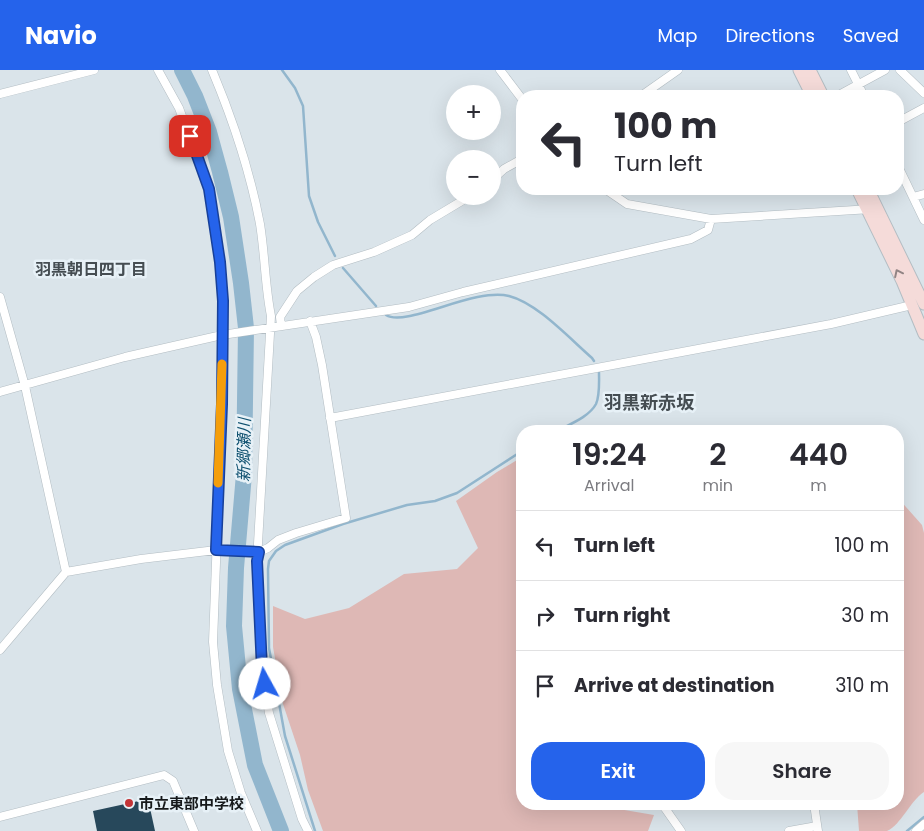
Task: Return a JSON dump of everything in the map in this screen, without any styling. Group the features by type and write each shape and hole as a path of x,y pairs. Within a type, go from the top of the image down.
{"main road":[{"path":"799,70 809,90"},
{"path":"810,70 820,90"},
{"path":"862,195 872,209 924,304"},
{"path":"869,195 872,209 924,334"}],"street":[{"path":"0,94 94,70"},
{"path":"158,70 179,108 209,189 220,262 223,301 222,404 213,642 217,685 228,751 241,793 257,831"},
{"path":"212,70 233,124 249,175 263,244 272,316 269,328 259,552 257,561 262,669 269,713 302,819 308,831"},
{"path":"500,70 516,91"},
{"path":"650,90 678,70"},
{"path":"851,70 861,90"},
{"path":"848,90 885,70"},
{"path":"900,70 924,93"},
{"path":"904,119 924,108"},
{"path":"501,172 516,162"},
{"path":"904,178 924,220"},
{"path":"913,197 924,194"},
{"path":"614,195 627,204 711,219 872,209"},
{"path":"281,326 280,317 297,292 314,277 333,265 374,252 412,235 430,220 455,205"},
{"path":"0,392 125,357 222,335 409,307 463,292 691,239 708,230 711,219"},
{"path":"0,297 25,386 66,572"},
{"path":"330,418 822,325 912,305"},
{"path":"0,650 66,572 141,559 216,550 259,552 278,540 346,518 322,365 316,337 310,321"},
{"path":"0,817 164,775 173,780 194,831"},
{"path":"666,810 681,831"},
{"path":"789,831 817,828 815,810"},
{"path":"916,831 924,824"}],"shaded area":[{"path":"516,461 516,810 624,810 654,815 648,831 323,831 308,790 300,755 283,704 273,647 273,606 305,619 349,608 404,574 457,569 478,548 456,501"},
{"path":"904,505 922,525 924,533 924,792 914,801 897,824 887,831 859,831 857,810 904,810"}],"building":[{"path":"148,799 155,831 97,831 93,811"}],"waterway":[{"name":"新郷瀬川","path":"182,70 195,96 209,132 231,217 241,283 246,328 244,474 236,568 234,626 240,689 255,765 281,831"},
{"path":"282,70 295,88 303,106 309,196 318,222 335,256"},
{"path":"343,268 376,306"},
{"path":"386,315 396,318 409,316 478,297 509,296 542,313 594,361"},
{"path":"569,425 589,413 596,404 599,372"},
{"path":"315,831 285,736 269,648 269,561 276,551 285,545 343,524 407,505 435,501 457,493 516,455"},
{"path":"907,831 924,817"}],"slow traffic":[{"path":"218,483 222,364"}],"place":[{"name":"市立東部中学校","path":"129,803"}],"district":[{"name":"羽黒朝日四丁目","path":"91,269"},
{"name":"羽黒新赤坂","path":"649,402"}],"route":[{"path":"190,136 209,189 220,262 223,301 222,404 216,550 259,552 257,561 260,630 262,669 265,684"}]}
